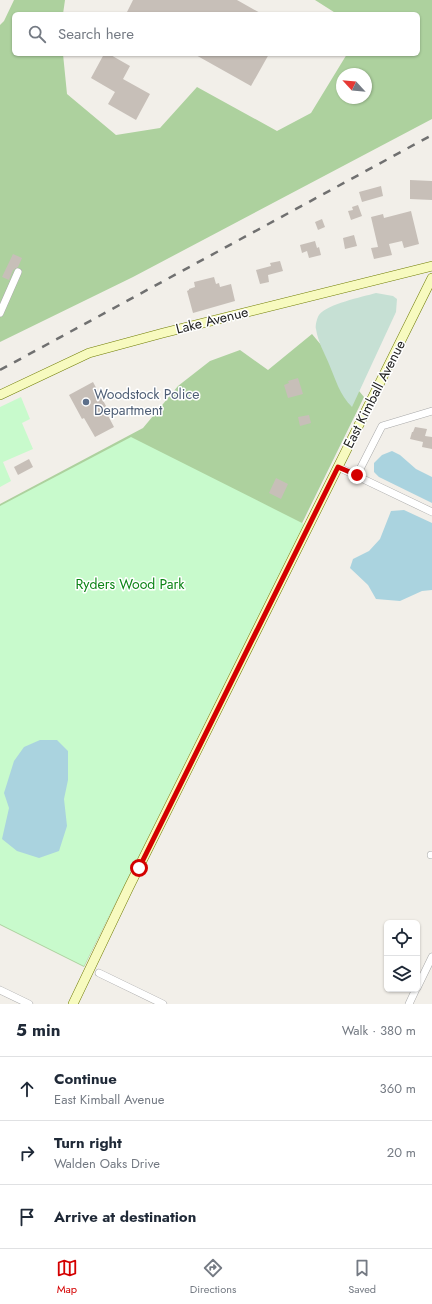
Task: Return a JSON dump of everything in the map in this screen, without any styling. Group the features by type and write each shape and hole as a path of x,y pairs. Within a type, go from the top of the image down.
{"street":[{"name":"Lake Avenue","path":"0,396 89,353 432,266"},
{"path":"0,313 18,272"},
{"name":"East Kimball Avenue","path":"72,1004 432,278"},
{"path":"357,475 382,426 432,412"},
{"path":"338,467 432,512"},
{"path":"420,982 432,957"},
{"path":"100,973 163,1004"},
{"path":"0,990 29,1004"},
{"path":"409,1004 415,992"}],"green space":[{"path":"14,0 65,0 63,12 12,12 12,56 63,56 67,94 116,135 160,128 197,87 277,131 311,113 336,72 336,104 372,104 372,68 338,68 346,56 420,56 420,12 334,12 315,0 432,0 432,119 133,277 0,342 0,25 4,21"},
{"path":"376,293 393,296 397,299 396,312 352,407 344,398 321,347 317,334 316,322 319,315 329,307"},
{"name":"Ryders Wood Park","path":"312,334 364,397 84,967 0,925 0,504 143,428 178,386 210,361 240,350 268,370"},
{"path":"21,397 30,419 22,423 33,449 3,462 11,481 0,487 0,407"},
{"name":"Ryders Wood Park","path":"131,437 304,524 84,966 0,924 0,506"}],"water":[{"path":"392,451 400,455 416,469 432,477 432,503 379,477 374,472 374,463 382,455"},
{"path":"404,510 432,523 432,590 422,591 400,601 376,599 368,585 350,568 353,559 369,551 380,539 391,511"},
{"path":"40,740 57,740 68,751 68,780 64,799 67,826 59,851 39,858 17,851 2,839 9,808 4,793 14,761 24,747"}],"building":[{"path":"133,0 237,0 258,12 127,12"},
{"path":"103,56 112,56 130,66 123,79 150,94 136,120 108,104 115,92 91,78"},
{"path":"198,56 268,56 251,86"},
{"path":"410,180 432,181 432,200 410,199"},
{"path":"381,186 383,196 362,202 359,192"},
{"path":"358,205 362,216 351,220 348,211 353,210 352,207"},
{"path":"411,211 419,244 404,248 402,241 389,244 392,255 374,259 371,248 378,247 371,217 383,214 384,218"},
{"path":"322,219 325,227 318,230 315,222"},
{"path":"354,235 357,246 345,249 343,238"},
{"path":"315,241 317,248 319,247 321,255 309,258 307,251 302,253 300,245"},
{"path":"13,254 22,258 18,267 13,270 9,280 2,277"},
{"path":"280,261 283,271 268,275 269,282 260,284 256,270 271,266 270,263"},
{"path":"214,277 216,284 219,283 220,287 231,284 235,301 193,313 187,291 195,287 194,282"},
{"path":"298,378 303,394 288,398 284,385 289,383 288,381"},
{"name":"Woodstock Police Department","path":"93,382 106,406 104,408 114,427 95,437 84,418 82,419 69,395"},
{"path":"309,415 311,423 300,426 298,417"},
{"path":"415,427 427,429 425,436 432,437 432,449 422,447 423,442 410,439"},
{"path":"29,459 33,467 18,475 14,467"},
{"path":"276,478 288,484 281,499 269,493"}],"railway":[{"path":"0,370 432,135"}],"place":[{"name":"Woodstock Police Department","path":"86,402"}],"route":[{"path":"139,868 338,467 357,475"}]}
